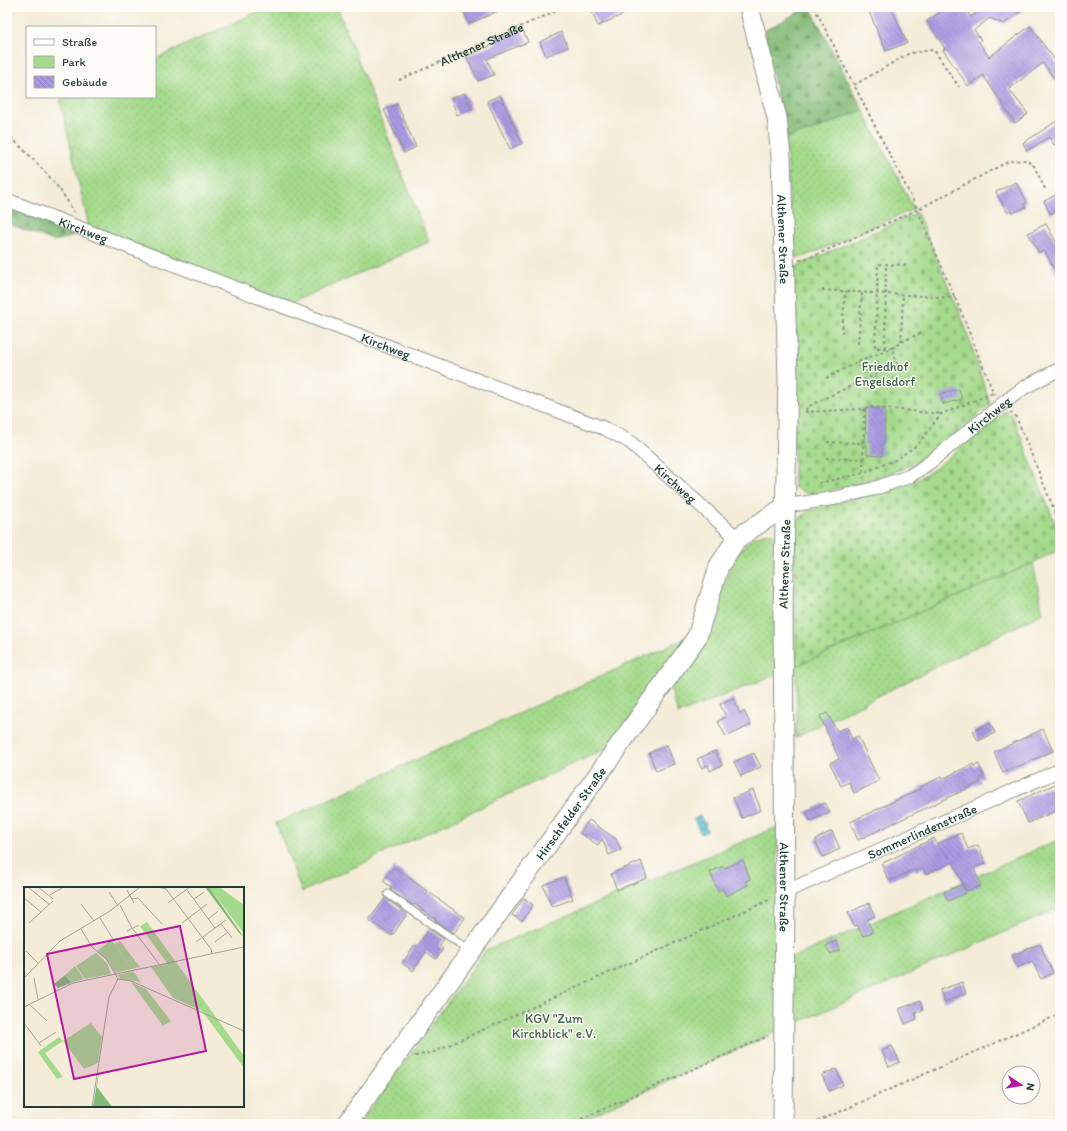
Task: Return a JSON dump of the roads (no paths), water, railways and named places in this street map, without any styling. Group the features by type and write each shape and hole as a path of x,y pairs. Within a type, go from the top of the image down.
{"main road":[{"name":"Althener Straße","path":"749,7 777,118 781,157 788,378 783,614 783,1124"},
{"name":"Hirschfelder Straße","path":"347,1124 697,637 719,566 737,538 786,506"}],"street":[{"name":"Kirchweg","path":"7,200 606,429 630,442 737,538"},
{"name":"Kirchweg","path":"786,506 873,490 910,476 954,444 1025,387 1060,369"},
{"name":"Sommerlindenstraße","path":"784,892 1060,770"}],"lane":[{"path":"388,894 471,952"}],"water":[{"path":"700,816 704,823 706,823 705,826 707,831 701,834 694,819"}],"park label":[{"name":"Friedhof Engelsdorf","path":"885,374"},
{"name":"KGV \"Zum Kirchblick\" e.V.","path":"554,1026"}]}
